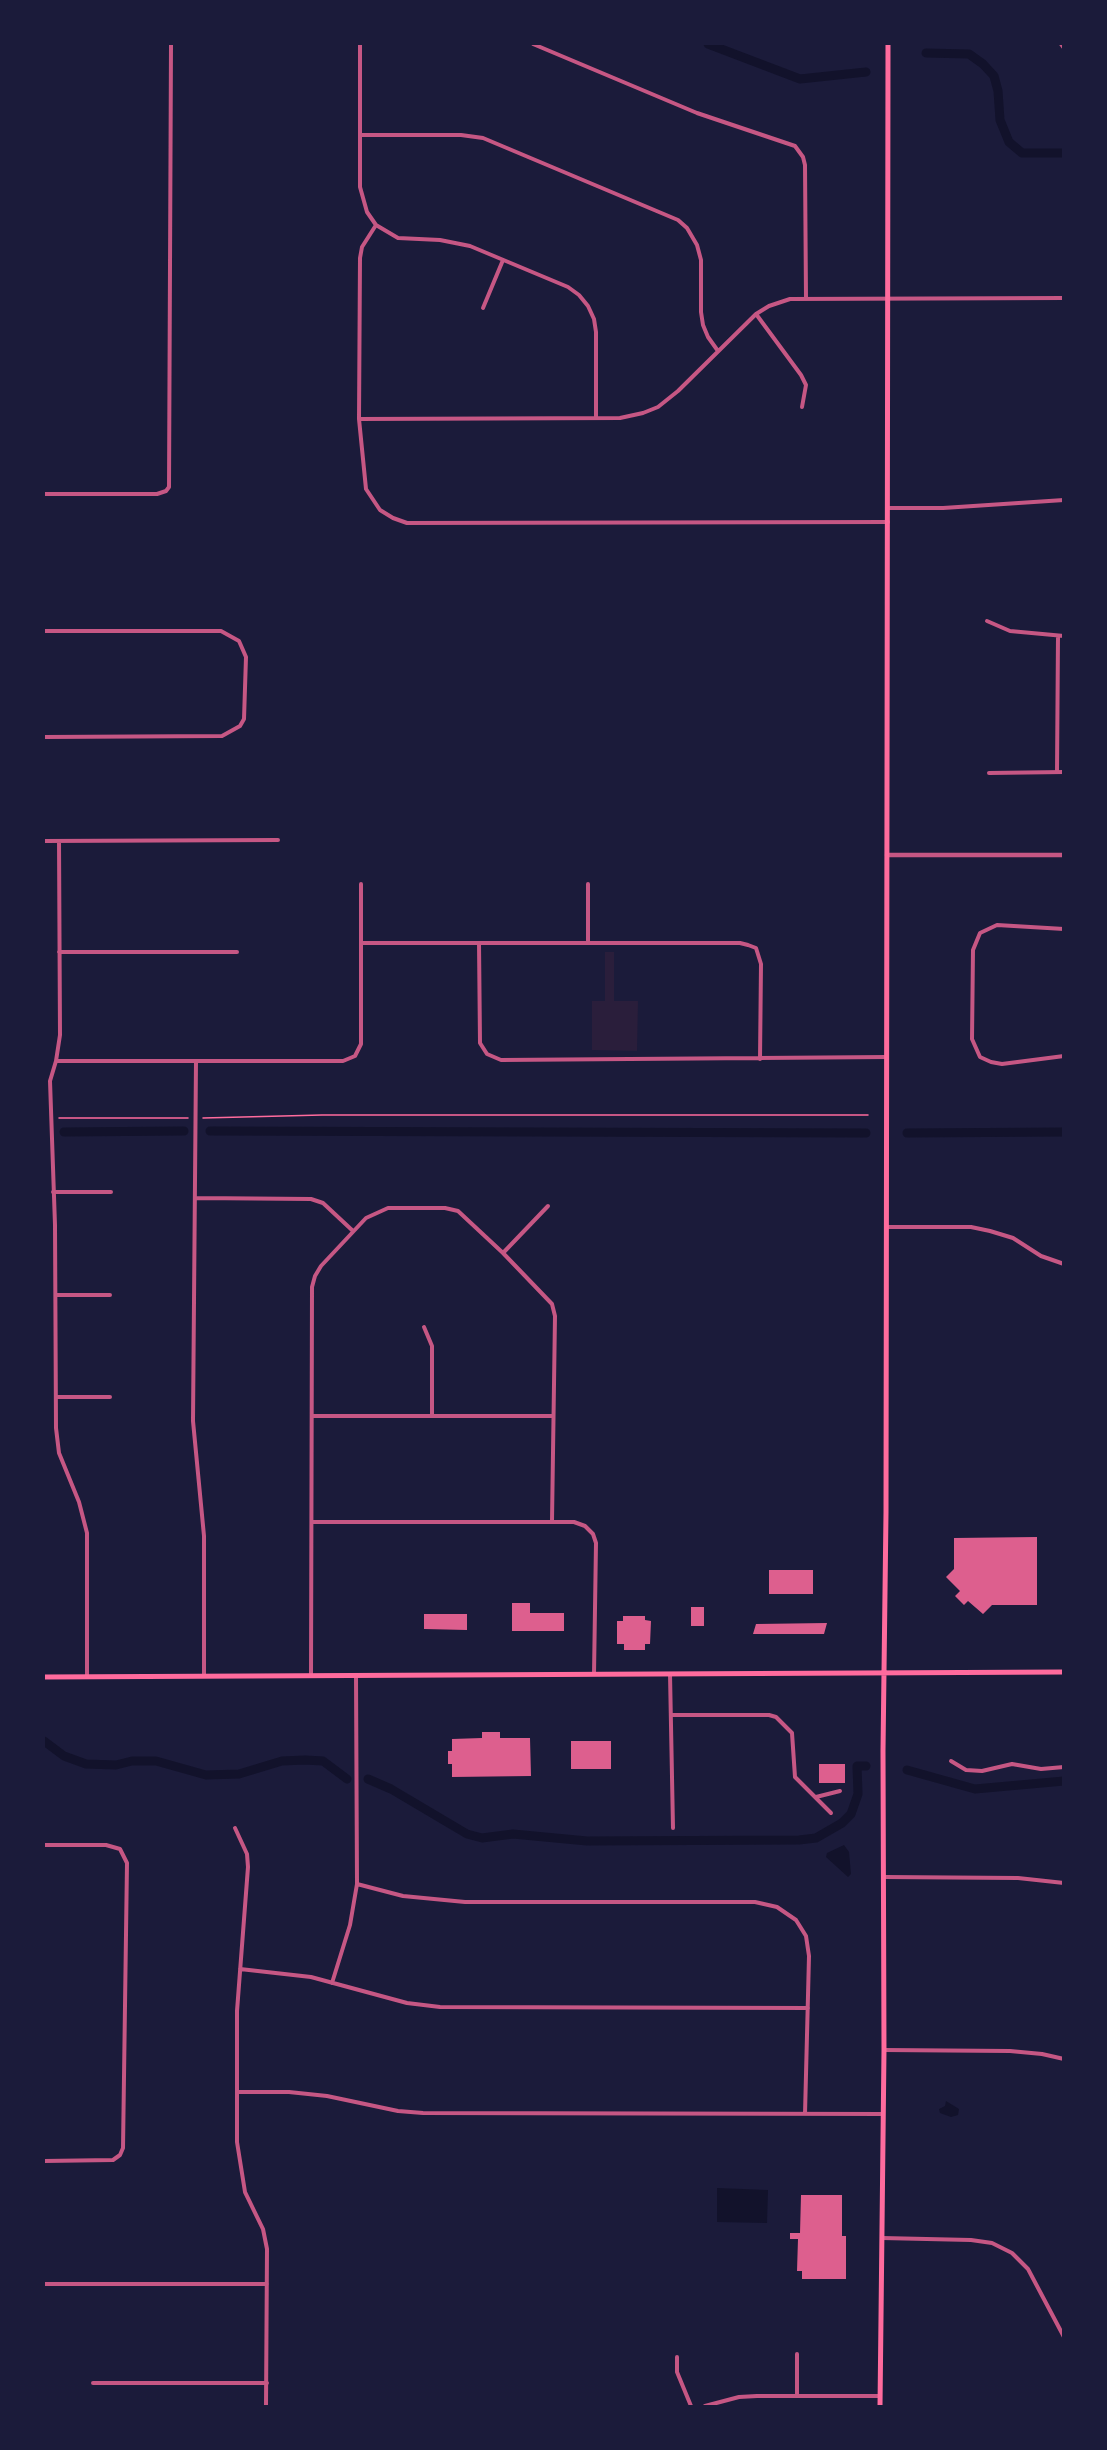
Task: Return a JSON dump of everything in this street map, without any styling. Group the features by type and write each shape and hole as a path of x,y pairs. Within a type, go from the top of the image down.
{"main road":[{"path":"880,2406 885,1877 883,1751 887,1057 888,44"},
{"path":"44,1677 1064,1672"}],"street":[{"path":"44,494 157,494 166,491 170,482 171,44"},
{"path":"360,44 360,187 367,212 376,225 398,238 458,242 568,287 579,295 588,306 594,319 596,332 596,418"},
{"path":"533,44 698,113 789,142 799,151 805,165 807,189 806,298"},
{"path":"1060,44 1064,48"},
{"path":"360,135 461,135 483,138 678,220 687,228 698,245 701,260 703,325 718,351"},
{"path":"376,225 362,247 360,258 359,419 366,489 380,510 393,518 407,523 888,522"},
{"path":"483,308 503,260"},
{"path":"359,419 631,416 658,406 678,392 756,314 779,302 806,298 1064,298"},
{"path":"756,314 801,375 806,385 802,406"},
{"path":"888,508 943,508 1064,500"},
{"path":"987,621 1010,631 1064,636"},
{"path":"44,631 221,630 239,641 246,657 246,711 240,726 222,736 44,737"},
{"path":"1057,772 1058,636"},
{"path":"989,773 1064,772"},
{"path":"44,841 278,840"},
{"path":"59,841 60,1035 50,1081 56,1294 56,1397 59,1453 80,1502 87,1533 87,1676"},
{"path":"887,855 1064,855"},
{"path":"56,1061 343,1061 355,1056 361,1044 361,884"},
{"path":"588,884 588,943"},
{"path":"1064,929 997,925 980,933 973,950 972,1038 980,1057 1002,1064 1064,1056"},
{"path":"361,943 740,943 756,948 761,964 760,1059"},
{"path":"478,943 480,1043 487,1054 501,1060 887,1057"},
{"path":"60,952 237,952"},
{"path":"196,1061 193,1421 204,1536 204,1676"},
{"path":"53,1192 111,1192"},
{"path":"196,1198 311,1199 323,1203 353,1231"},
{"path":"503,1253 548,1206"},
{"path":"311,1675 312,1287 315,1276 366,1218 388,1208 445,1208 458,1211 552,1304 555,1316 552,1521"},
{"path":"886,1227 971,1227 1013,1238 1041,1257 1064,1263"},
{"path":"56,1294 110,1294"},
{"path":"424,1327 432,1346 432,1416"},
{"path":"56,1397 110,1397"},
{"path":"312,1416 553,1416"},
{"path":"312,1522 552,1521 574,1522 585,1526 593,1534 596,1543 594,1674"},
{"path":"670,1674 673,1828"},
{"path":"332,1983 350,1925 357,1884 356,1675"},
{"path":"671,1715 769,1715 776,1718 792,1733 795,1778 831,1813"},
{"path":"951,1761 966,1770 982,1771 1012,1764 1041,1769 1064,1767"},
{"path":"815,1797 840,1791"},
{"path":"235,1828 247,1854 248,1867 237,2011 237,2142 245,2192 263,2229 265,2239 266,2406"},
{"path":"44,1845 106,1845 120,1850 127,1863 124,2140 120,2155 113,2160 104,2161 44,2161"},
{"path":"885,1877 1018,1878 1064,1883"},
{"path":"357,1884 403,1896 465,1902 755,1902 777,1907 796,1920 806,1936 809,1956 805,2114"},
{"path":"240,1969 311,1977 407,2003 440,2007 808,2008"},
{"path":"884,2050 1010,2051 1064,2059"},
{"path":"237,2092 289,2092 327,2096 398,2111 423,2113 883,2114"},
{"path":"882,2238 971,2240 992,2243 1012,2253 1028,2270 1064,2337"},
{"path":"44,2284 267,2284"},
{"path":"797,2354 797,2396"},
{"path":"677,2357 677,2372 691,2406"},
{"path":"93,2383 267,2383"},
{"path":"705,2406 739,2397 880,2396"}],"path":[{"path":"203,1118 322,1115 868,1114"},
{"path":"59,1118 189,1118"}],"shaded area":[{"path":"605,952 614,952 614,1001 638,1001 637,1051 592,1050 592,1001 605,1001"},
{"path":"844,1845 849,1852 851,1874 848,1877 826,1857 827,1853"},
{"path":"946,2101 959,2109 958,2115 951,2117 940,2113 939,2109 945,2106"},
{"path":"717,2188 768,2190 767,2223 717,2222"}],"building":[{"path":"1037,1537 1037,1605 992,1605 983,1614 968,1601 964,1605 955,1596 960,1591 946,1577 954,1569 954,1538"},
{"path":"769,1570 813,1570 813,1594 769,1594"},
{"path":"512,1603 530,1603 530,1613 564,1613 564,1631 512,1631"},
{"path":"691,1607 704,1607 704,1626 691,1626"},
{"path":"424,1614 467,1614 467,1630 424,1629"},
{"path":"623,1616 645,1616 645,1620 651,1621 650,1644 645,1644 645,1650 624,1650 624,1644 617,1644 617,1621 623,1621"},
{"path":"827,1623 824,1634 753,1634 756,1624"},
{"path":"482,1732 500,1732 500,1738 530,1738 531,1776 452,1777 452,1764 448,1764 448,1751 452,1751 452,1739 482,1738"},
{"path":"571,1741 611,1741 611,1769 571,1769"},
{"path":"819,1764 845,1764 845,1783 819,1783"},
{"path":"801,2195 842,2195 842,2236 846,2236 846,2279 802,2279 802,2271 797,2271 798,2239 790,2239 790,2233 800,2233"}],"waterway":[{"path":"708,44 800,79 866,72"},
{"path":"926,53 969,54 983,64 994,76 998,91 1000,120 1009,142 1022,153 1064,153"},
{"path":"64,1132 184,1131"},
{"path":"210,1131 866,1133"},
{"path":"907,1133 1064,1132"},
{"path":"44,1741 64,1756 86,1764 116,1765 132,1761 156,1761 206,1775 239,1774 282,1761 323,1761 347,1779"},
{"path":"368,1779 391,1789 467,1834 482,1838 513,1834 587,1841 799,1840 816,1838 842,1823 851,1814 858,1794 857,1766 866,1766"},
{"path":"907,1770 975,1789 1064,1781"}]}
